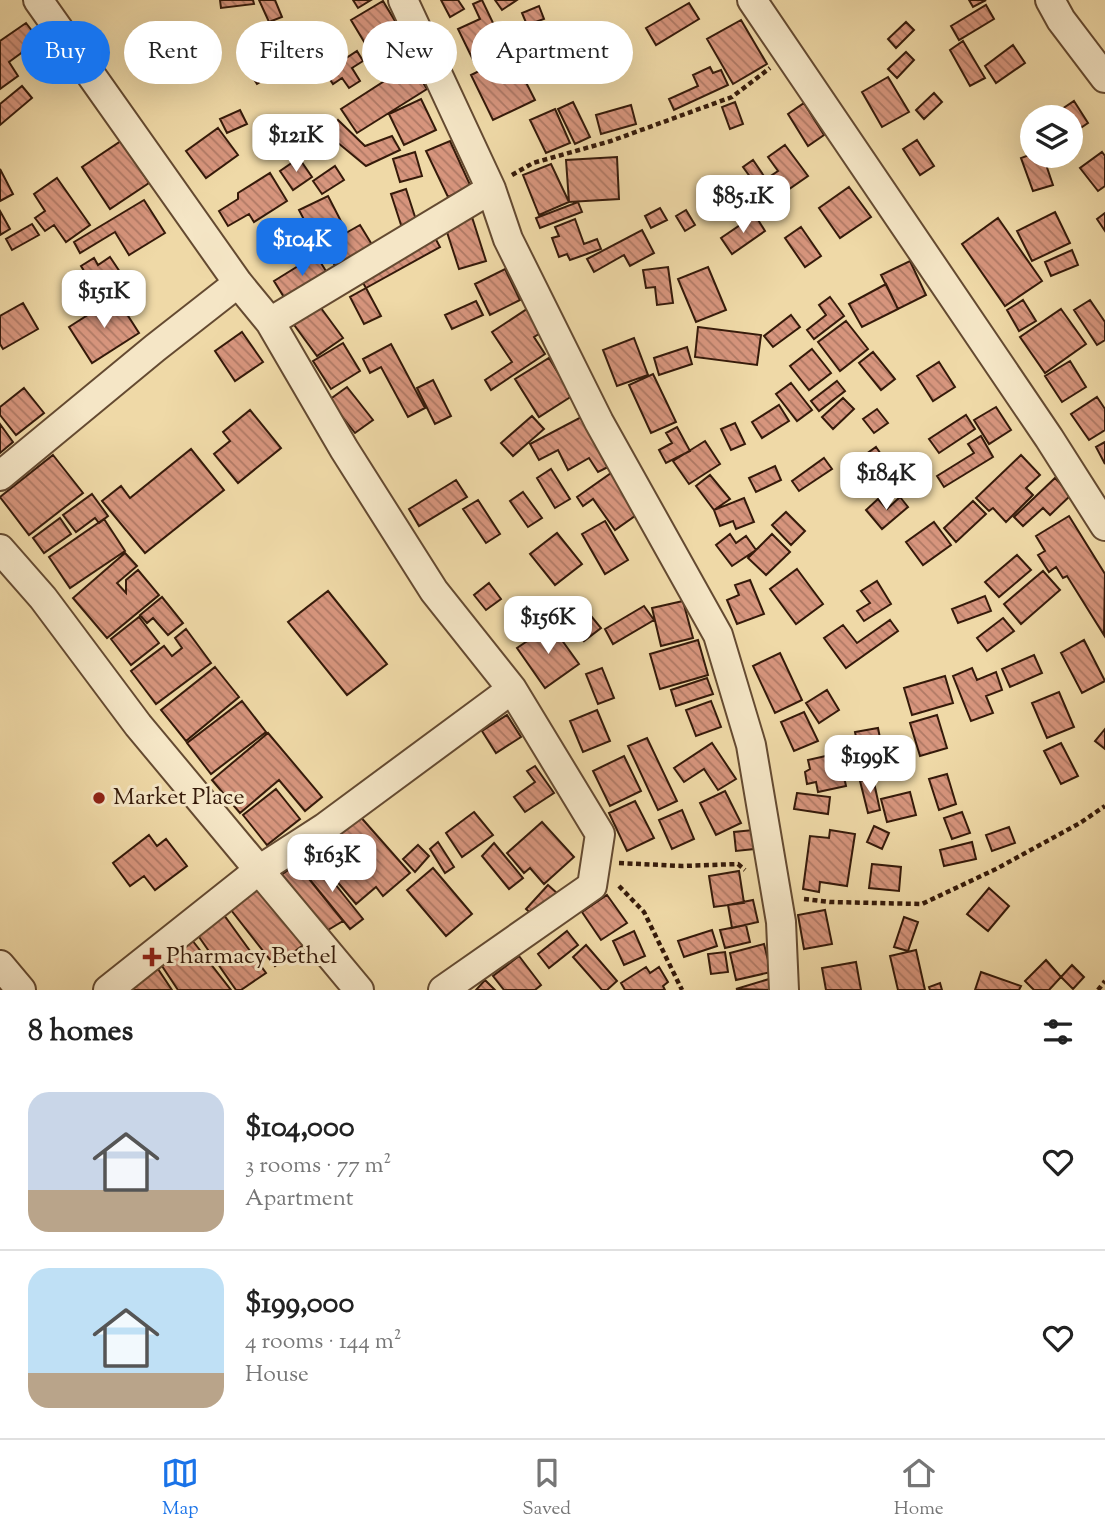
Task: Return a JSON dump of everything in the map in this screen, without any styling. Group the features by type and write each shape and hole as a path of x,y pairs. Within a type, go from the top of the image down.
{"street":[{"path":"38,0 237,283 270,322 344,449 434,591 512,689 600,834 593,886 443,990"},
{"path":"403,0 491,189 508,239 599,422 718,635 751,745 781,922 784,990"},
{"path":"752,0 1049,438 1105,526"},
{"path":"1050,0 1060,20 1105,78"},
{"path":"270,322 491,189"},
{"path":"0,476 237,283"},
{"path":"0,549 43,598 138,725 359,990"},
{"path":"108,990 259,870 324,828 512,689"},
{"path":"0,965 21,990"}],"path":[{"path":"491,189 533,163 611,141 732,97 788,54"},
{"path":"597,862 682,866 738,864 776,895 830,902 922,904 996,869 1080,823 1105,806"},
{"path":"597,862 644,912 681,990"},
{"path":"1098,990 1105,981"}],"building":[{"path":"220,0 253,0 254,4 221,8"},
{"path":"259,0 275,0 282,17 269,21"},
{"path":"353,0 371,0 358,8"},
{"path":"441,0 458,0 464,9 450,17"},
{"path":"482,0 492,21 476,21 480,19 473,4"},
{"path":"495,0 517,0 502,10"},
{"path":"969,0 986,0 973,7"},
{"path":"383,1 395,21 362,21 362,38 351,20"},
{"path":"689,3 699,19 656,45 646,28"},
{"path":"986,5 994,19 959,40 951,26"},
{"path":"539,6 544,19 525,21 522,13"},
{"path":"741,20 767,64 733,84 707,39"},
{"path":"906,22 914,30 896,48 888,39"},
{"path":"471,23 471,56 458,29"},
{"path":"21,26 21,53 9,62 18,76 0,89 0,41"},
{"path":"963,41 985,78 970,86 950,50"},
{"path":"1013,45 1025,63 996,83 985,66"},
{"path":"357,51 362,59 352,68 360,81 349,88 346,84 348,57"},
{"path":"906,52 914,60 897,78 888,69"},
{"path":"710,67 713,73 721,70 728,85 674,110 669,99 698,86 693,75"},
{"path":"888,77 909,112 882,127 862,92"},
{"path":"380,84 424,84 427,89 357,133 341,109"},
{"path":"475,84 527,84 535,100 493,120"},
{"path":"22,86 32,98 0,125 0,104"},
{"path":"934,93 942,102 924,119 916,110"},
{"path":"421,99 436,130 404,145 389,114"},
{"path":"573,102 590,137 575,144 558,109"},
{"path":"735,102 743,124 730,129 722,107"},
{"path":"804,103 824,135 808,146 788,114"},
{"path":"631,105 636,124 601,134 596,115"},
{"path":"555,109 570,143 546,153 530,120"},
{"path":"240,110 247,124 227,133 220,119"},
{"path":"338,120 365,146 392,136 400,150 366,166 326,133"},
{"path":"218,128 238,155 206,178 186,151"},
{"path":"917,140 934,166 920,175 903,149"},
{"path":"121,141 149,183 110,209 82,167"},
{"path":"450,141 471,187 448,197 426,151"},
{"path":"785,145 808,176 769,203 743,167 753,160 766,179 778,171 768,157"},
{"path":"415,152 422,176 400,182 393,159"},
{"path":"1102,152 1105,156 1105,186 1098,191 1080,168"},
{"path":"617,157 619,199 569,202 566,160"},
{"path":"299,158 312,177 293,190 280,171"},
{"path":"551,164 569,202 539,215 523,175"},
{"path":"335,166 344,180 322,194 313,181"},
{"path":"1025,168 1047,168 1053,185 1033,191"},
{"path":"0,169 13,194 0,201"},
{"path":"270,173 287,201 254,222 249,214 228,226 219,211 238,199 238,193"},
{"path":"57,178 90,225 66,242 54,225 45,231 35,218 45,211 34,194"},
{"path":"849,187 871,217 840,238 819,208"},
{"path":"406,189 418,226 403,231 391,194"},
{"path":"328,196 344,227 315,241 299,210"},
{"path":"144,200 165,233 129,255 115,232 80,253 74,242"},
{"path":"578,202 582,212 540,228 536,218"},
{"path":"660,208 667,220 651,228 645,216"},
{"path":"686,210 695,225 685,231 676,216"},
{"path":"0,211 10,229 0,235"},
{"path":"1055,212 1070,243 1032,261 1017,231"},
{"path":"1105,213 1105,231 1097,219"},
{"path":"755,215 765,231 732,254 721,238"},
{"path":"472,217 486,261 459,269 445,226"},
{"path":"998,218 1042,281 1005,306 962,244"},
{"path":"575,219 584,244 597,239 601,249 570,260 567,254 559,257 552,238 559,236 555,227"},
{"path":"32,224 39,235 12,250 6,239"},
{"path":"360,225 374,248 337,269 323,246"},
{"path":"801,227 821,256 805,267 785,238"},
{"path":"642,230 654,253 630,266 624,255 594,272 587,259"},
{"path":"433,234 440,247 366,288 359,276"},
{"path":"1072,250 1078,265 1051,276 1045,262"},
{"path":"316,255 329,276 287,302 274,281"},
{"path":"110,257 128,284 116,291 108,278 94,287 81,266 94,258 98,265"},
{"path":"910,261 926,295 898,309 881,275"},
{"path":"668,267 673,303 657,305 655,287 646,288 643,270"},
{"path":"708,267 726,310 696,322 678,279"},
{"path":"505,269 520,300 490,315 475,284"},
{"path":"886,284 898,309 862,327 849,304"},
{"path":"366,288 381,316 364,324 350,297"},
{"path":"116,297 139,333 92,363 69,327"},
{"path":"830,297 844,316 814,339 807,330 826,315 819,305"},
{"path":"1023,300 1036,321 1019,331 1007,310"},
{"path":"1090,300 1105,322 1105,340 1097,345 1074,310"},
{"path":"476,301 483,315 452,329 445,315"},
{"path":"23,303 38,329 3,349 0,344 0,316"},
{"path":"318,304 343,338 317,356 292,322"},
{"path":"527,309 542,332 534,337 545,354 491,390 485,380 512,362 492,332"},
{"path":"1061,309 1086,344 1045,373 1020,337"},
{"path":"791,315 800,327 773,347 764,336"},
{"path":"846,321 868,349 840,371 818,342"},
{"path":"698,327 761,335 757,365 695,357"},
{"path":"242,332 263,362 235,381 215,351"},
{"path":"634,338 648,375 617,386 603,350"},
{"path":"343,343 360,371 331,389 313,361"},
{"path":"391,344 425,408 408,417 381,367 370,373 363,359"},
{"path":"687,347 692,364 659,375 654,358"},
{"path":"812,349 831,373 809,390 790,366"},
{"path":"873,352 895,379 881,390 859,363"},
{"path":"549,358 572,396 539,417 515,379"},
{"path":"1070,361 1086,387 1062,402 1045,376"},
{"path":"939,362 955,387 933,401 917,376"},
{"path":"653,374 676,422 651,433 629,385"},
{"path":"433,380 451,416 435,424 417,388"},
{"path":"837,381 845,391 819,411 811,401"},
{"path":"791,383 812,410 797,421 776,394"},
{"path":"347,387 373,420 355,433 329,400"},
{"path":"24,388 44,413 16,435 0,415 0,407"},
{"path":"1097,397 1105,409 1105,430 1089,440 1071,414"},
{"path":"843,398 854,409 833,429 822,417"},
{"path":"779,405 789,421 762,438 752,422"},
{"path":"996,407 1011,430 989,444 974,420"},
{"path":"877,409 888,423 874,433 863,419"},
{"path":"250,410 281,448 238,483 214,454 230,441 223,432"},
{"path":"587,414 602,440 595,444 608,467 598,472 589,458 568,470 558,450 539,460 530,444"},
{"path":"966,415 975,429 939,453 929,439"},
{"path":"532,416 544,429 513,456 501,443"},
{"path":"735,423 745,444 731,450 721,429"},
{"path":"0,424 13,442 0,453"},
{"path":"677,427 690,451 666,463 659,450 672,443 666,433"},
{"path":"981,436 993,457 944,487 937,476 974,453 968,444"},
{"path":"705,441 720,464 689,484 673,461"},
{"path":"1105,442 1105,464 1096,447"},
{"path":"876,447 892,470 872,485 855,462"},
{"path":"191,449 224,490 145,553 102,501 121,486 130,498"},
{"path":"53,455 83,493 29,535 0,497"},
{"path":"1021,455 1040,475 1026,488 1033,495 1006,522 993,508 989,511 976,498"},
{"path":"824,458 832,469 799,491 792,481"},
{"path":"775,466 781,480 756,492 749,478"},
{"path":"551,469 570,499 555,508 537,478"},
{"path":"614,471 642,511 615,530 593,499 583,506 577,497"},
{"path":"710,475 730,499 714,510 696,486"},
{"path":"1055,478 1071,495 1050,515 1043,508 1023,526 1014,517"},
{"path":"456,480 467,497 419,526 409,509"},
{"path":"523,492 542,518 528,527 510,501"},
{"path":"92,494 108,516 99,523 95,518 76,532 63,515"},
{"path":"900,497 908,507 882,529 866,510 878,499 887,509"},
{"path":"744,498 754,522 736,529 733,521 720,526 714,510"},
{"path":"478,500 500,534 486,543 463,509"},
{"path":"973,501 986,514 956,542 944,528"},
{"path":"786,512 805,531 791,545 772,525"},
{"path":"1069,516 1105,574 1104,635 1067,576 1063,578 1056,567 1049,572 1038,555 1045,551 1036,536"},
{"path":"60,518 71,534 44,553 33,538"},
{"path":"104,519 125,551 70,588 49,557"},
{"path":"605,521 628,560 605,574 582,534"},
{"path":"934,522 951,545 923,565 906,542"},
{"path":"557,533 582,564 555,585 530,554"},
{"path":"730,534 736,543 746,536 756,550 732,566 716,545"},
{"path":"772,534 790,552 766,575 748,558"},
{"path":"125,553 137,566 117,583 126,593 126,580 138,570 159,595 107,638 73,598"},
{"path":"1017,555 1031,570 999,597 985,582"},
{"path":"797,569 823,604 796,624 770,589"},
{"path":"1043,571 1060,590 1021,624 1004,604"},
{"path":"750,580 764,614 737,624 727,600 739,595 735,585"},
{"path":"877,581 891,604 864,621 857,611 870,603 861,591"},
{"path":"489,583 501,599 486,610 474,595"},
{"path":"328,591 387,664 347,695 288,622"},
{"path":"985,596 991,611 958,623 952,609"},
{"path":"162,597 183,623 168,635 153,618 147,623 140,615"},
{"path":"683,601 693,638 661,646 652,608"},
{"path":"582,605 601,628 584,641 566,618"},
{"path":"644,606 654,620 613,644 605,629"},
{"path":"139,617 159,643 131,665 111,639"},
{"path":"1003,618 1014,631 987,651 977,638"},
{"path":"890,620 898,631 846,668 824,638 843,625 857,643"},
{"path":"551,625 579,664 545,688 517,648"},
{"path":"186,629 211,663 156,704 131,671 164,646 172,656 182,648 175,638"},
{"path":"698,640 708,675 660,689 650,654"},
{"path":"1084,640 1105,681 1082,693 1061,653"},
{"path":"780,653 802,700 775,713 753,666"},
{"path":"1034,655 1042,673 1010,687 1002,669"},
{"path":"215,667 239,697 186,741 161,710"},
{"path":"602,668 614,698 598,704 586,674"},
{"path":"972,668 977,680 996,672 1002,690 986,696 993,713 971,721 953,676"},
{"path":"945,676 953,703 912,715 904,688"},
{"path":"707,678 713,694 676,706 671,690"},
{"path":"827,690 839,710 819,723 806,703"},
{"path":"1059,692 1074,727 1047,738 1032,703"},
{"path":"242,701 266,732 211,774 187,743"},
{"path":"711,701 721,727 696,736 686,710"},
{"path":"597,710 610,741 583,752 570,721"},
{"path":"804,712 818,741 794,751 781,722"},
{"path":"507,715 521,737 496,753 482,731"},
{"path":"937,715 947,748 920,756 910,723"},
{"path":"878,728 885,763 862,767 855,732"},
{"path":"1105,729 1105,749 1095,741"},
{"path":"268,733 322,797 305,811 279,780 240,813 212,780"},
{"path":"647,738 677,801 658,810 628,746"},
{"path":"712,743 736,779 718,790 704,769 684,782 674,768"},
{"path":"1061,743 1078,776 1061,784 1044,751"},
{"path":"839,753 846,786 818,792 816,782 807,784 805,772 810,769 808,760"},
{"path":"624,756 641,791 610,806 593,771"},
{"path":"535,766 554,793 525,812 514,797 535,782 527,771"},
{"path":"947,774 956,804 939,810 929,779"},
{"path":"873,778 880,810 868,813 860,781"},
{"path":"276,789 300,819 267,845 243,815"},
{"path":"725,791 741,823 716,835 700,803"},
{"path":"910,792 916,815 887,822 881,799"},
{"path":"797,793 830,797 828,814 794,809"},
{"path":"635,801 654,838 627,851 609,813"},
{"path":"682,810 694,839 672,849 659,820"},
{"path":"474,812 493,835 462,857 446,833"},
{"path":"962,812 970,833 952,839 944,818"},
{"path":"358,814 410,873 383,896 376,887 356,904 313,853"},
{"path":"542,822 574,857 544,884 530,868 524,873 507,853"},
{"path":"874,826 889,833 882,849 867,842"},
{"path":"1009,827 1015,843 992,851 986,835"},
{"path":"753,830 754,849 736,851 734,832"},
{"path":"830,830 855,834 847,886 820,882 819,892 803,889 810,836 829,838"},
{"path":"149,835 157,846 166,839 187,866 155,890 144,876 130,886 113,863"},
{"path":"438,842 454,867 445,873 430,849"},
{"path":"972,842 976,859 944,866 940,850"},
{"path":"494,843 523,878 509,889 482,856"},
{"path":"418,845 429,856 415,872 403,859"},
{"path":"315,859 363,919 350,929 302,870"},
{"path":"297,864 343,921 323,933 281,875"},
{"path":"872,864 901,867 899,891 869,888"},
{"path":"433,868 472,914 446,936 407,890"},
{"path":"739,871 744,903 714,907 709,876"},
{"path":"266,883 310,940 275,966 231,910"},
{"path":"548,885 558,894 536,918 526,909"},
{"path":"989,888 1009,906 988,931 967,914"},
{"path":"607,895 627,923 601,940 582,912"},
{"path":"753,900 758,922 732,928 728,905"},
{"path":"825,910 832,944 804,949 798,915"},
{"path":"224,915 266,973 241,990 236,990 197,934"},
{"path":"904,917 918,922 908,951 894,947"},
{"path":"746,925 750,942 725,948 720,930"},
{"path":"712,930 717,946 684,957 678,941"},
{"path":"567,931 578,945 549,968 538,954"},
{"path":"634,931 645,956 624,965 613,941"},
{"path":"192,940 231,990 178,990 162,966"},
{"path":"764,944 771,972 736,980 730,953"},
{"path":"586,945 617,981 607,990 602,990 573,957"},
{"path":"916,950 925,990 898,990 890,956"},
{"path":"725,952 728,972 711,974 708,954"},
{"path":"519,956 541,985 535,990 504,990 493,976"},
{"path":"1046,960 1061,977 1049,990 1034,990 1025,981"},
{"path":"856,962 861,990 826,990 822,968"},
{"path":"1072,965 1084,977 1073,989 1061,977"},
{"path":"156,966 172,990 126,990"},
{"path":"646,967 650,973 659,967 668,982 663,986 665,990 625,990 621,983"},
{"path":"981,972 1021,986 1019,990 975,990"},
{"path":"769,979 772,990 736,989"},
{"path":"485,980 495,990 476,990"},
{"path":"940,983 942,990 930,990 929,987"}],"place":[{"name":"Market Place","path":"99,798"},
{"name":"Pharmacy Bethel","path":"152,957"}]}
